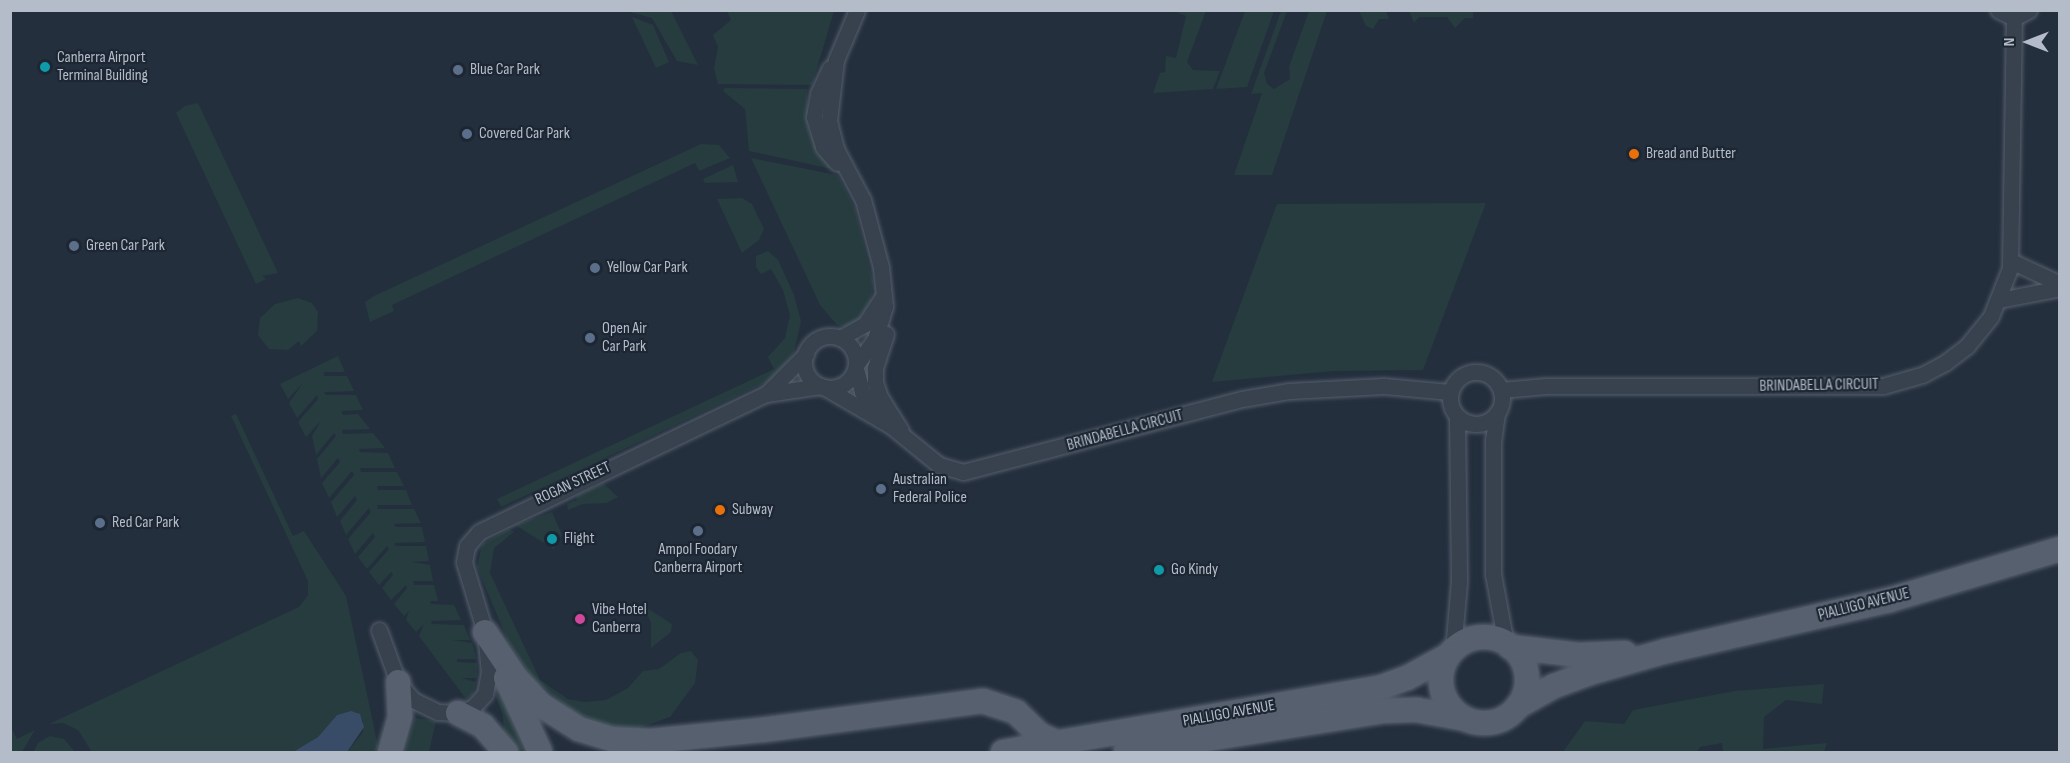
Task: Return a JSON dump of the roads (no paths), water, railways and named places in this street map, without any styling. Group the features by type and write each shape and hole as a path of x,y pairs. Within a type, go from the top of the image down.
{"main road":[{"name":"PIALLIGO AVENUE","path":"1518,706 1576,677 1666,651 1889,600 2060,549"},
{"path":"485,632 516,678 541,705 579,729 611,739 651,741 762,730 983,701 1016,712 1037,733 1058,743"},
{"path":"485,632 540,753"},
{"path":"1478,638 1508,646 1521,659 1526,675 1518,706 1500,720 1466,719 1448,703 1442,687 1442,670 1451,653 1478,638"},
{"name":"PIALLIGO AVENUE","path":"1508,646 1579,655 1666,651"},
{"name":"PIALLIGO AVENUE","path":"1003,753 1379,688 1407,678 1451,653"},
{"path":"390,753 400,716 398,682"},
{"name":"PIALLIGO AVENUE","path":"1126,753 1396,710 1466,719"},
{"path":"458,713 480,723 506,753"},
{"path":"1212,753 1297,725"}],"street":[{"path":"857,10 836,60 818,94 815,124 826,151 850,175 863,200 884,292 886,331 875,368 875,382 880,397 907,439"},
{"path":"1998,10 2014,18 2029,10"},
{"name":"BRINDABELLA CIRCUIT","path":"1501,390 1546,386 1883,386 1922,375 1946,362 1979,332 1999,300 2011,261 2014,18"},
{"path":"2011,261 2060,286"},
{"path":"1999,300 2060,286"},
{"path":"884,292 879,331 856,367 844,384 822,387 806,371 806,354 819,338 840,338 856,331 870,318 884,292"},
{"path":"840,338 853,349 862,392 891,426"},
{"name":"ROGAN STREET","path":"766,394 806,354"},
{"path":"1451,653 1459,581 1457,416 1450,405 1450,392 1462,375 1475,371 1494,378 1501,390 1493,440 1493,574 1508,646"},
{"name":"BRINDABELLA CIRCUIT","path":"822,387 891,426 943,467 971,472 1277,393 1384,386 1450,392"},
{"name":"ROGAN STREET","path":"458,713 475,707 484,694 489,672 485,632 466,574 465,556 474,537 494,522 766,394 822,387"},
{"path":"1457,416 1475,424 1497,413"},
{"path":"379,630 398,682 424,708 458,713"}],"water":[{"path":"351,711 360,714 364,727 347,752 293,752 318,737 337,715"}],"place":[{"name":"Canberra Airport Terminal Building","path":"45,67"},
{"name":"Blue Car Park","path":"458,70"},
{"name":"Covered Car Park","path":"467,134"},
{"name":"Bread and Butter","path":"1634,154"},
{"name":"Green Car Park","path":"74,246"},
{"name":"Yellow Car Park","path":"595,268"},
{"name":"Open Air Car Park","path":"590,338"},
{"name":"Australian Federal Police","path":"881,489"},
{"name":"Subway","path":"720,510"},
{"name":"Red Car Park","path":"100,523"},
{"name":"Ampol Foodary Canberra Airport","path":"698,531"},
{"name":"Flight","path":"552,539"},
{"name":"Go Kindy","path":"1159,570"},
{"name":"Vibe Hotel Canberra","path":"580,619"}]}
